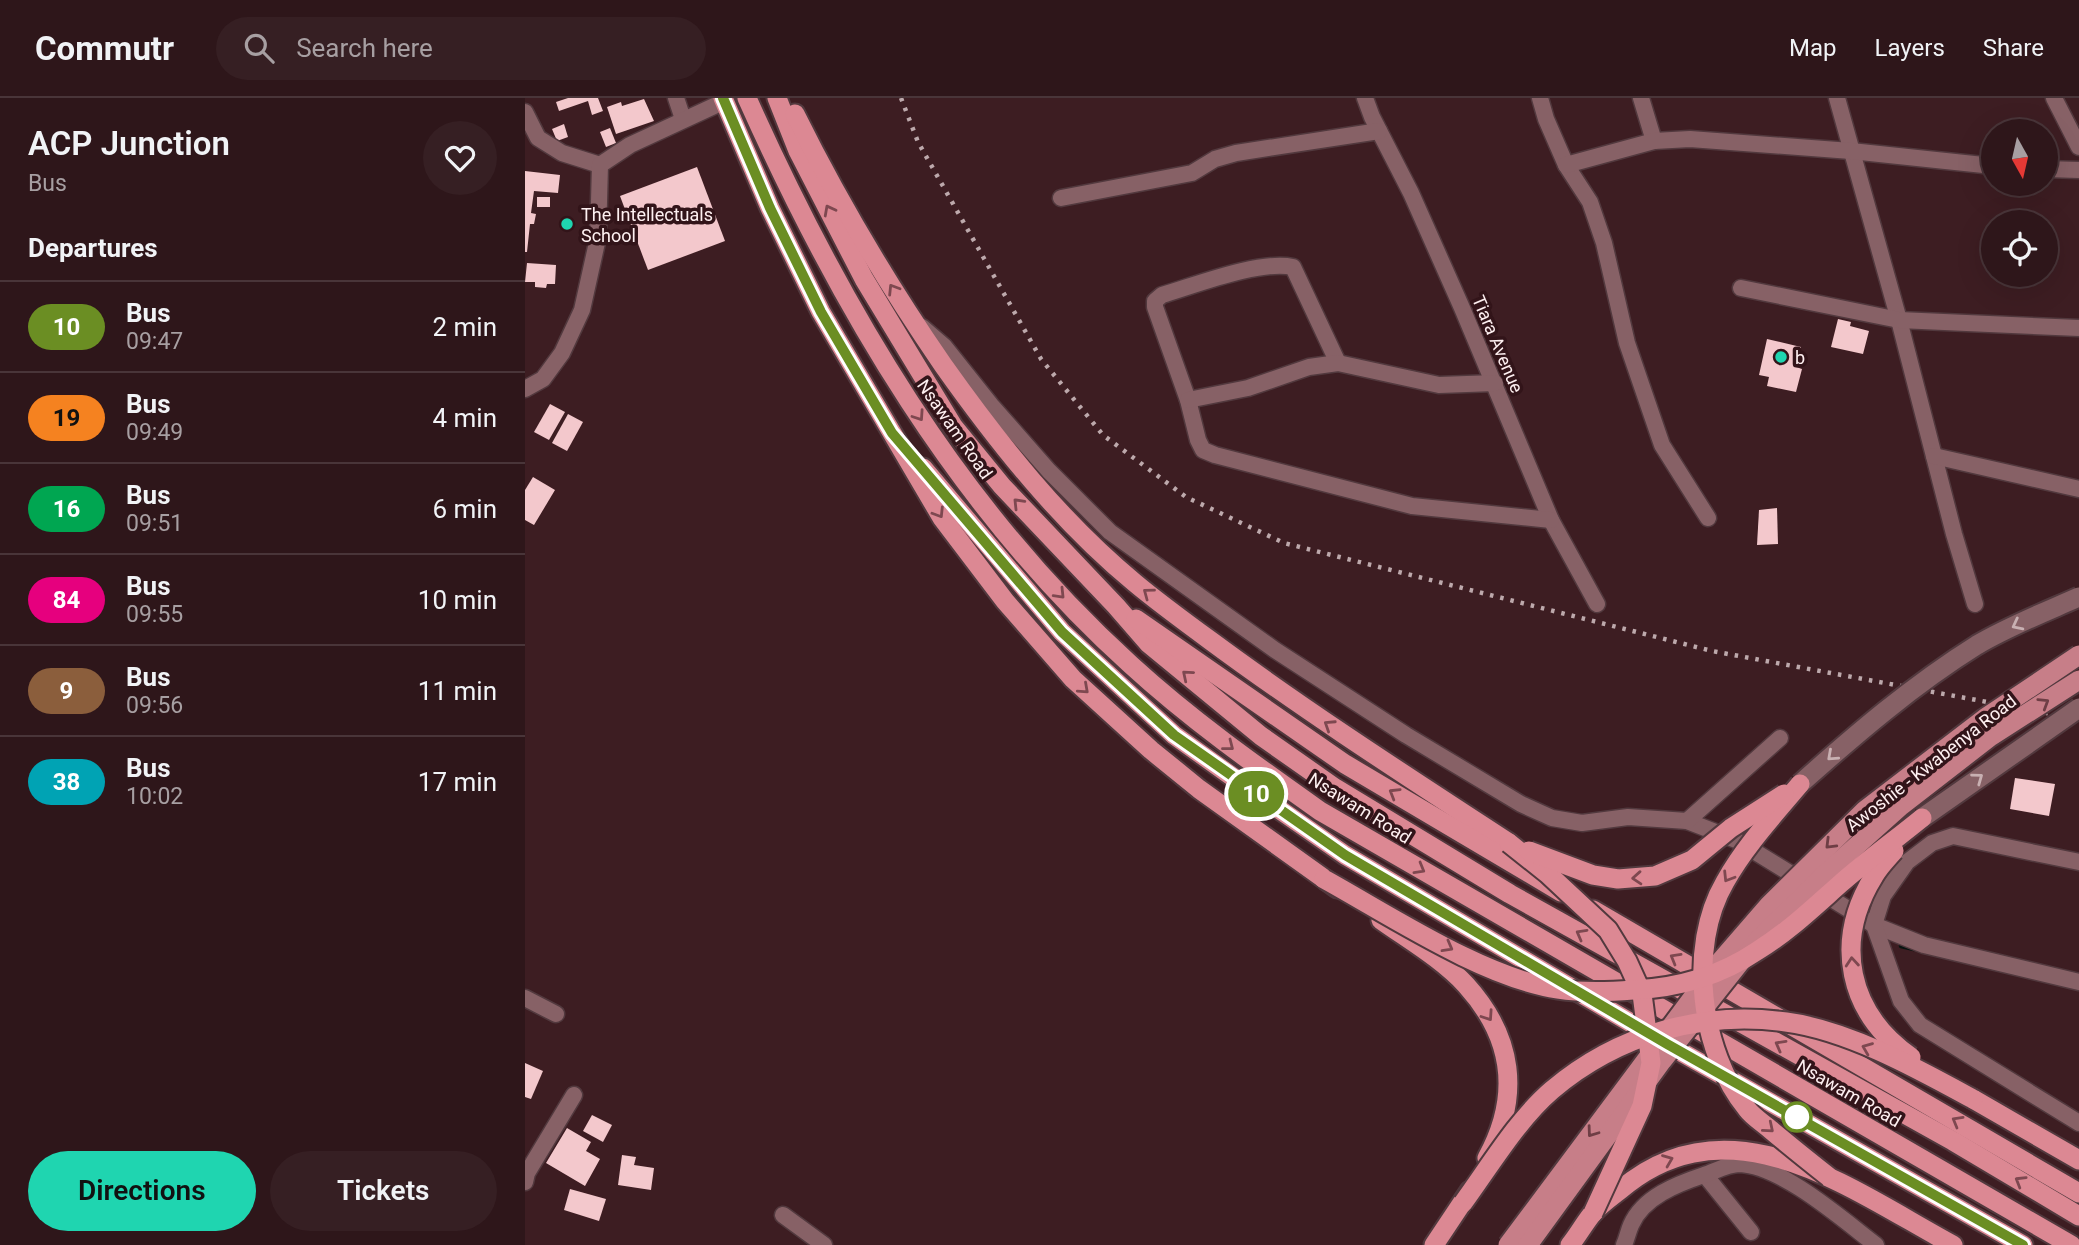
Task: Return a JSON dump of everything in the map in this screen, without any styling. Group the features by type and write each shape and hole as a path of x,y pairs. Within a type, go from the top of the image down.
{"highway":[{"name":"Nsawam Road","path":"747,98 779,169 839,287 881,359 935,441 1033,566 1130,664 1244,758 1320,811 2071,1245"},
{"name":"Nsawam Road","path":"777,98 798,151 864,279 954,426 1002,486 1149,644 1261,736 1335,788 1510,894 1953,1141 2079,1216"},
{"path":"787,98 872,257 912,320 987,428 1036,486 1134,583 1311,713 1509,843 1548,874 1608,930 1627,961 1642,994 1651,1063 1642,1106 1593,1213 1570,1245"},
{"path":"724,99 770,208 821,312 942,518 1013,611 1073,679 1151,750 1199,789 1432,956 1465,985 1493,1021 1506,1061 1508,1083 1505,1114 1500,1135 1463,1203"},
{"path":"892,433 1062,632 1174,735 1345,855 1667,1044 2023,1245"},
{"path":"1116,606 1345,764 2079,1193"},
{"path":"1509,843 1593,875 1618,879 1655,876 1692,860 1731,828 1800,784"},
{"path":"1800,784 1751,843 1723,883 1702,957 1704,998 1708,1029 1730,1086 1748,1111 1829,1177"},
{"path":"1324,879 1463,956 1524,982 1589,992 1660,989 1711,976 1755,953 1792,927 1922,818"},
{"path":"1922,818 1874,875 1860,902 1851,939 1851,963 1856,989 1870,1016 1892,1043 1973,1098 2079,1160"},
{"path":"1433,1245 1518,1129 1551,1091 1583,1067 1616,1048 1671,1026 1748,1018 1788,1022 1863,1046 1973,1098"},
{"path":"1593,1213 1650,1167 1672,1157 1703,1150 1734,1149 1765,1153 1829,1177 1953,1245"}],"main road":[{"name":"Awoshie - Kwabenya Road","path":"1508,1245 1702,985 1769,905 1865,810 1985,718 2079,655"},
{"name":"Awoshie - Kwabenya Road","path":"1528,1245 1662,1061 1757,941 1825,874 1901,806 1990,737 2079,680"}],"street":[{"path":"676,98 683,119"},
{"name":"Tiara Avenue","path":"1365,98 1411,193 1495,383 1551,520 1597,604"},
{"path":"1540,98 1566,165 1590,202 1604,243 1627,343 1662,445 1708,518"},
{"path":"1641,98 1654,141"},
{"path":"1837,98 1975,604"},
{"path":"2055,98 2079,147"},
{"path":"600,165 630,145 724,99"},
{"path":"525,112 538,138 562,153 600,165"},
{"path":"1061,198 1192,173 1215,159 1235,153 1379,131"},
{"path":"1566,165 1654,141 1690,139 1851,151 1981,165"},
{"path":"525,389 543,379 562,353 582,310 598,238 600,165"},
{"path":"2058,169 2079,170"},
{"path":"1338,363 1293,267 1278,264 1248,270 1162,295 1155,301 1203,450 1412,506 1551,520"},
{"path":"1741,288 1899,320 2079,328"},
{"path":"912,320 944,346 1049,471 1110,532 1275,650 1395,728 1521,804 1552,818 1581,823 1628,817 1687,821 1736,840 1874,925 1924,944 2079,982"},
{"path":"1188,400 1248,388 1309,367 1338,363 1439,385 1495,383"},
{"path":"1934,456 2079,489"},
{"path":"1800,784 1872,720 1978,645 2079,597"},
{"path":"1922,818 2079,708"},
{"path":"1687,821 1780,737"},
{"path":"2079,862 2005,849 1953,836 1932,843 1907,862 1883,895 1874,925 1901,1001 1920,1025 2079,1123"},
{"path":"525,998 556,1014"},
{"path":"525,1182 527,1173 574,1095"},
{"path":"1627,1243 1632,1224 1644,1205 1672,1188 1722,1167 1738,1164 1764,1168 1791,1184 1876,1245"},
{"path":"1705,1175 1751,1232"},
{"path":"783,1215 824,1245"}],"building":[{"path":"568,98 598,98 603,111 592,115 588,101 559,111 556,102"},
{"path":"644,99 654,121 616,134 607,107 621,102 622,106"},
{"path":"564,124 568,137 557,141 552,129"},
{"path":"610,128 616,143 606,147 600,132"},
{"path":"697,167 725,241 648,270 620,196"},
{"path":"525,171 560,175 558,193 534,191 531,213 536,214 534,224 530,224 527,252 525,252"},
{"path":"537,197 550,197 550,207 537,207"},
{"path":"527,263 556,265 555,284 547,284 546,288 535,287 535,282 525,282"},
{"path":"1838,319 1851,322 1850,326 1869,331 1863,354 1831,347"},
{"name":"b","path":"1767,339 1801,347 1796,367 1802,369 1796,392 1767,386 1769,377 1759,375"},
{"path":"550,404 565,412 549,440 534,432"},
{"path":"568,414 583,422 567,451 552,443"},
{"path":"533,477 555,490 534,525 525,520 525,490"},
{"path":"1777,508 1778,544 1757,545 1759,510"},
{"path":"2015,778 2055,784 2049,816 2010,809"},
{"path":"525,1063 543,1071 531,1099 525,1097"},
{"path":"592,1115 612,1125 603,1142 583,1131"},
{"path":"567,1128 591,1142 586,1151 600,1159 585,1186 546,1163"},
{"path":"622,1155 636,1157 634,1165 654,1168 651,1190 618,1185"},
{"path":"570,1189 606,1199 599,1221 564,1210"}],"waterway":[{"path":"1901,946 1914,949"}],"railway":[{"path":"901,98 918,142 1041,359 1103,435 1186,497 1284,543 1712,651 2079,719"}],"bus line":[{"name":"10","path":"723,98 770,208 821,312 892,433 1062,632 1174,735 1345,855 1667,1044 2023,1245"}],"place":[{"name":"The Intellectuals School","path":"567,224"},
{"name":"b","path":"1781,357"}]}
